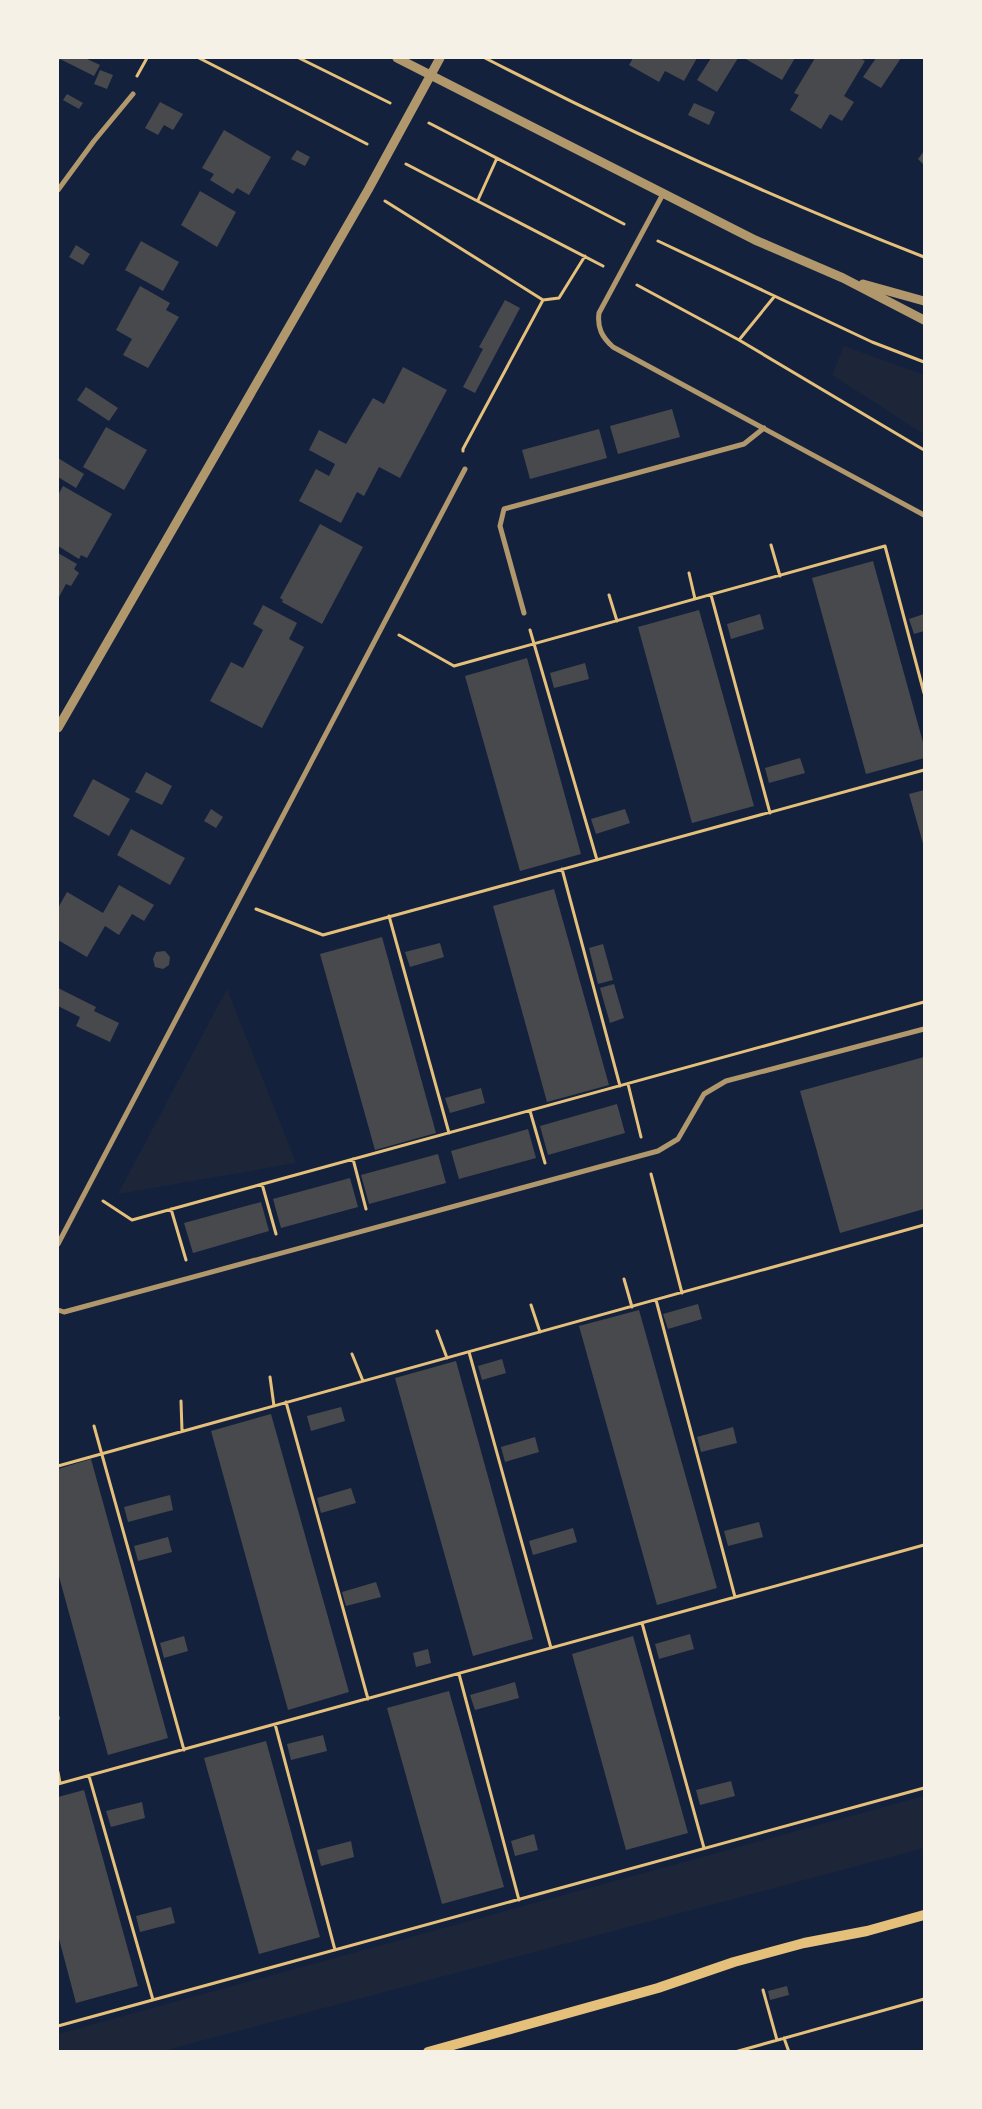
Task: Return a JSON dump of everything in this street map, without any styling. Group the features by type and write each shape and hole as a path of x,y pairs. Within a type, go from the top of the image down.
{"main road":[{"path":"428,2052 658,1988 760,1955 804,1943 867,1931 924,1915"}],"street":[{"path":"397,58 755,240 843,278 924,320"},
{"path":"58,728 368,190 440,58"},
{"path":"58,190 133,94"},
{"path":"663,194 599,314 598,322 605,340 613,347 924,515"},
{"path":"843,278 924,301"},
{"path":"524,613 500,526 504,509 744,444 764,428"},
{"path":"58,1244 236,902 466,469"},
{"path":"58,1310 64,1312 658,1151 678,1139 704,1094 726,1081 924,1029"}],"path":[{"path":"199,58 312,116"},
{"path":"300,58 335,76"},
{"path":"485,58 702,164 823,217 924,256"},
{"path":"478,200 497,158 642,233 774,297 872,342 924,362"},
{"path":"450,186 585,256 739,340 924,450"},
{"path":"368,190 543,300 559,298 585,256"},
{"path":"739,340 774,297"},
{"path":"466,469 463,449 543,300"},
{"path":"771,545 780,576"},
{"path":"383,626 454,666 885,546 924,693"},
{"path":"689,572 695,599"},
{"path":"609,595 617,621"},
{"path":"711,595 770,813"},
{"path":"524,613 535,643 598,860"},
{"path":"236,902 323,935 924,770"},
{"path":"562,869 620,1086"},
{"path":"389,916 449,1133"},
{"path":"86,1189 132,1220 924,1002"},
{"path":"628,1084 682,1292"},
{"path":"530,1111 550,1180"},
{"path":"353,1159 371,1229"},
{"path":"262,1184 281,1253"},
{"path":"171,1209 191,1278"},
{"path":"58,1466 924,1226"},
{"path":"624,1279 632,1307"},
{"path":"656,1300 735,1597"},
{"path":"530,1305 540,1332"},
{"path":"437,1331 447,1358"},
{"path":"469,1352 551,1648"},
{"path":"352,1354 362,1381"},
{"path":"270,1377 274,1406"},
{"path":"181,1401 182,1431"},
{"path":"286,1402 368,1699"},
{"path":"94,1426 184,1750"},
{"path":"58,1772 59,1784 924,1544"},
{"path":"642,1623 704,1848"},
{"path":"458,1674 519,1900"},
{"path":"275,1724 335,1950"},
{"path":"89,1776 153,2000"},
{"path":"58,2026 924,1788"},
{"path":"763,1990 777,2040"},
{"path":"735,2052 924,1999"},
{"path":"784,2038 789,2052"}],"shaded area":[{"path":"844,346 924,375 924,434 832,375"},
{"path":"227,989 296,1163 118,1194"},
{"path":"924,1796 924,1848 163,2051 58,2051 58,2034"}],"building":[{"path":"58,58 85,58 100,65 94,76 60,59 58,64"},
{"path":"633,58 697,58 684,81 665,71 659,82 629,65"},
{"path":"711,58 738,58 717,92 697,80"},
{"path":"744,58 795,58 782,80"},
{"path":"815,58 860,58 865,61 844,96 854,102 842,121 830,114 821,129 790,110 799,95 794,93"},
{"path":"876,58 901,58 881,88 863,77"},
{"path":"100,70 113,75 107,89 94,84"},
{"path":"67,94 83,103 79,109 63,100"},
{"path":"160,102 183,114 173,130 164,125 158,135 145,128"},
{"path":"694,103 715,112 709,125 688,115"},
{"path":"224,130 271,157 249,195 237,188 233,194 210,180 214,174 202,168"},
{"path":"297,150 310,157 305,166 291,159"},
{"path":"924,151 924,165 918,159"},
{"path":"200,191 236,212 217,247 181,225"},
{"path":"141,241 179,262 163,291 125,270"},
{"path":"76,245 90,254 83,265 69,257"},
{"path":"140,286 170,303 166,310 179,317 148,368 123,355 132,339 116,330"},
{"path":"505,300 520,308 475,393 463,387 483,349 479,347"},
{"path":"403,367 447,390 400,478 379,467 364,496 357,492 341,523 299,501 316,469 329,476 335,464 309,450 319,430 346,444 373,398 384,404"},
{"path":"86,387 118,408 109,421 77,400"},
{"path":"672,409 680,437 618,454 610,426"},
{"path":"106,427 147,450 124,490 83,467"},
{"path":"599,429 607,458 530,479 522,450"},
{"path":"58,458 84,474 76,488 58,477"},
{"path":"63,486 112,514 87,558 81,555 79,559 58,546 58,495"},
{"path":"320,524 363,547 322,624 282,602 283,600 280,598"},
{"path":"58,553 77,564 74,569 79,573 71,586 66,584 58,599"},
{"path":"873,561 924,746 924,758 866,774 812,578"},
{"path":"263,605 297,623 289,639 304,647 262,728 210,701 231,662 243,668 263,630 253,624"},
{"path":"699,610 754,806 692,823 638,627"},
{"path":"760,614 764,629 731,639 727,624"},
{"path":"924,614 924,631 914,634 909,619"},
{"path":"527,658 581,854 520,871 465,676"},
{"path":"585,663 589,679 554,688 550,673"},
{"path":"800,758 805,773 769,783 765,768"},
{"path":"146,772 172,786 162,805 135,792"},
{"path":"93,779 130,799 109,836 73,816"},
{"path":"924,790 924,847 909,794"},
{"path":"211,809 223,817 216,828 204,821"},
{"path":"625,809 630,823 596,834 591,819"},
{"path":"131,829 185,858 170,885 117,855"},
{"path":"119,885 154,905 144,921 132,914 119,935 105,926 87,957 58,940 58,908 67,892 103,913"},
{"path":"554,889 609,1085 547,1102 493,906"},
{"path":"382,937 436,1133 375,1150 320,954"},
{"path":"440,943 444,957 410,967 405,952"},
{"path":"603,944 613,980 598,984 589,948"},
{"path":"165,951 170,957 169,965 163,969 155,967 153,959 156,952"},
{"path":"614,984 624,1018 610,1023 600,988"},
{"path":"58,988 96,1007 94,1011 119,1023 110,1042 76,1026 80,1017 58,1006"},
{"path":"924,1057 924,1209 840,1233 800,1091"},
{"path":"481,1088 485,1103 450,1113 445,1098"},
{"path":"617,1104 625,1133 548,1155 540,1126"},
{"path":"528,1129 536,1158 459,1179 451,1151"},
{"path":"438,1154 446,1183 369,1204 361,1175"},
{"path":"350,1178 358,1207 281,1228 273,1199"},
{"path":"261,1202 269,1231 193,1253 184,1223"},
{"path":"698,1304 702,1319 668,1329 663,1314"},
{"path":"639,1310 717,1588 657,1605 579,1326"},
{"path":"502,1359 506,1373 482,1380 478,1366"},
{"path":"456,1361 533,1639 473,1656 395,1378"},
{"path":"341,1407 345,1421 311,1431 307,1416"},
{"path":"271,1414 349,1692 288,1710 211,1431"},
{"path":"733,1427 737,1443 701,1452 697,1437"},
{"path":"535,1437 539,1452 505,1462 501,1447"},
{"path":"91,1459 168,1738 108,1755 58,1573 58,1469"},
{"path":"351,1488 356,1503 321,1513 317,1498"},
{"path":"170,1495 173,1510 128,1522 124,1507"},
{"path":"759,1522 763,1537 728,1546 724,1531"},
{"path":"573,1528 577,1542 533,1555 529,1541"},
{"path":"168,1537 172,1552 138,1561 134,1546"},
{"path":"376,1582 381,1597 346,1606 342,1592"},
{"path":"690,1634 694,1649 659,1659 655,1644"},
{"path":"184,1636 188,1651 164,1658 160,1643"},
{"path":"633,1636 688,1833 626,1850 572,1654"},
{"path":"428,1649 431,1663 416,1667 413,1653"},
{"path":"515,1682 519,1698 475,1710 470,1695"},
{"path":"449,1691 504,1887 442,1904 387,1708"},
{"path":"323,1735 327,1751 291,1760 287,1744"},
{"path":"266,1741 320,1937 259,1954 204,1758"},
{"path":"731,1781 735,1796 700,1805 696,1790"},
{"path":"84,1790 138,1986 76,2003 58,1935 58,1797"},
{"path":"142,1802 145,1818 111,1827 106,1811"},
{"path":"534,1834 538,1850 515,1856 511,1841"},
{"path":"351,1841 354,1857 321,1866 317,1850"},
{"path":"171,1907 175,1923 140,1932 136,1916"},
{"path":"787,1986 789,1995 770,2000 768,1991"}]}
